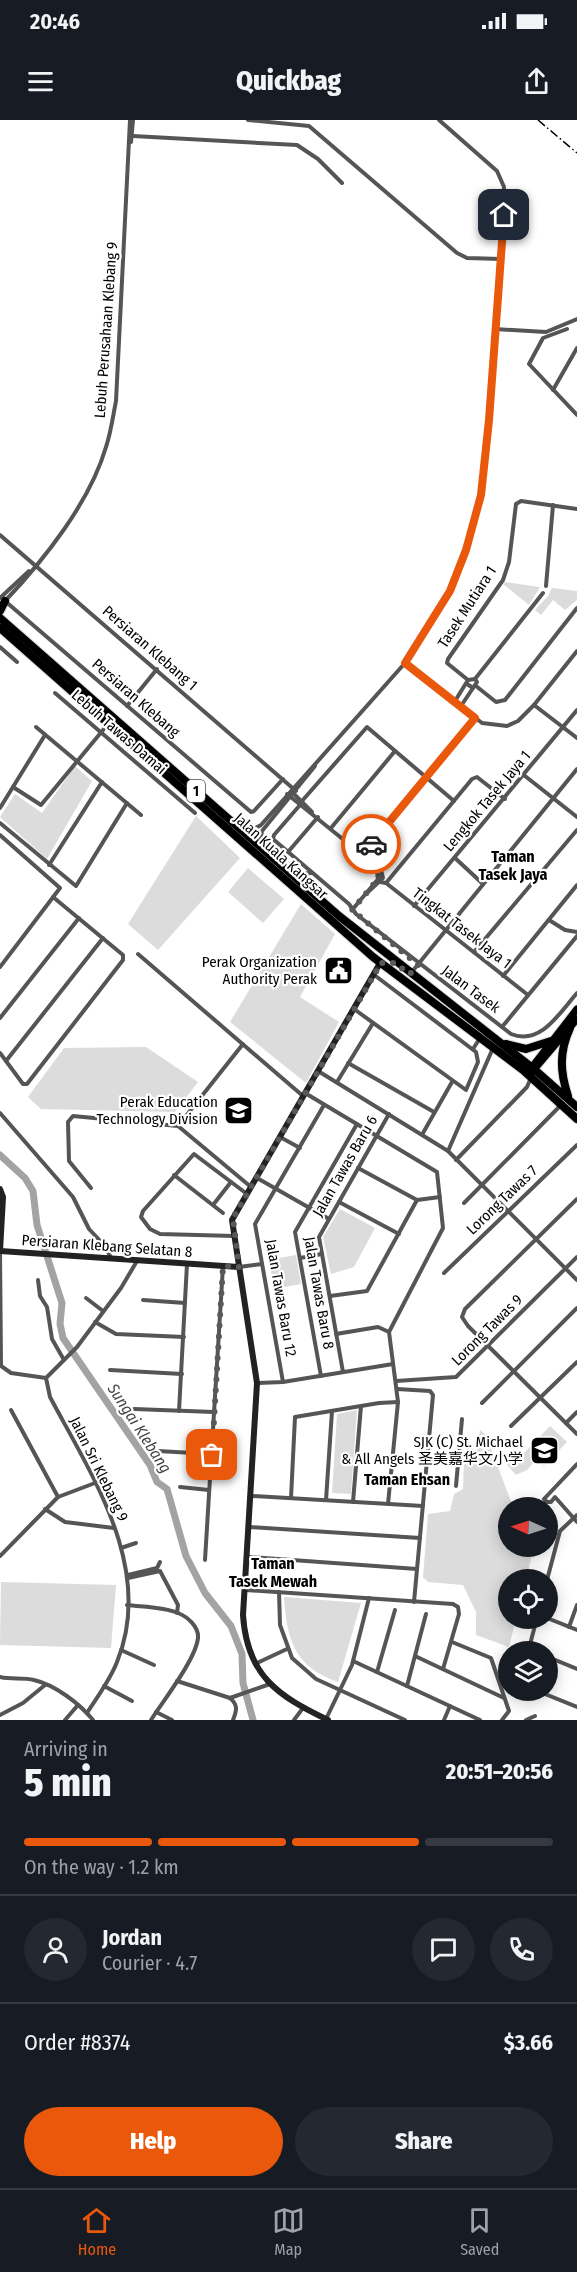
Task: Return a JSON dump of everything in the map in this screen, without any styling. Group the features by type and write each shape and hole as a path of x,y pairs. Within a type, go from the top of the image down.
{"highway":[{"name":"Jalan Kuala Kangsar","path":"0,618 352,928 565,1100 577,1107"},
{"name":"Jalan Kuala Kangsar","path":"0,629 381,963 480,1038 496,1045"},
{"path":"339,916 340,921 379,955 381,963 399,966"},
{"path":"395,974 410,974 415,985 442,1005 446,1013"},
{"path":"565,1100 561,1053 570,1028"},
{"path":"496,1045 526,1049 551,1041"},
{"name":"Jalan Kuala Kangsar","path":"565,1100 577,1119"}],"main road":[{"path":"530,1071 577,1009"},
{"path":"530,1071 577,1019"}],"street":[{"name":"Lebuh Perusahaan Klebang 9","path":"131,142 132,120"},
{"name":"Lebuh Perusahaan Klebang 9","path":"1,601 34,566 80,507 107,445 116,401 132,120"},
{"path":"248,120 309,126 457,254 467,258 501,260"},
{"path":"225,816 252,830 261,825 405,663 450,591 471,534 483,482 505,194 501,176 439,120"},
{"path":"133,136 297,145 318,159 342,183"},
{"path":"495,329 544,332 577,319"},
{"path":"567,329 543,338 529,366 577,415"},
{"path":"554,390 577,348"},
{"name":"Tasek Mutiara 1","path":"468,682 447,663 448,659 503,580 509,562 516,504 521,501 553,505"},
{"path":"546,586 553,505 577,508"},
{"name":"Persiaran Klebang 1","path":"0,535 283,779 301,803 318,817"},
{"path":"455,702 468,682 475,679 543,593"},
{"name":"Persiaran Klebang","path":"1,601 252,812 283,779"},
{"path":"468,682 496,702 505,699 577,608"},
{"path":"0,647 17,662"},
{"path":"405,663 475,718 497,727 518,722 577,651"},
{"path":"127,706 157,669"},
{"path":"461,706 475,687 475,679"},
{"name":"Lebuh Tawas Damai","path":"56,693 195,813"},
{"path":"534,705 577,738"},
{"name":"Lengkok Tasek Jaya 1","path":"414,906 525,776 577,710"},
{"path":"362,854 475,718"},
{"path":"13,787 41,805 108,724"},
{"path":"36,726 141,815"},
{"path":"301,803 367,727 454,801"},
{"path":"0,808 46,735"},
{"path":"331,828 395,751"},
{"path":"410,974 577,770"},
{"path":"525,776 577,817"},
{"path":"386,883 454,801 477,777 505,799"},
{"path":"49,865 102,782"},
{"path":"274,858 260,841 260,834 292,792"},
{"path":"0,823 76,886 126,803"},
{"name":"Jalan Tasek","path":"301,803 273,837 354,912 418,965 502,1027 517,1036 539,1034 577,993"},
{"path":"288,852 318,817 383,874 380,882 368,892"},
{"path":"474,952 577,830"},
{"path":"0,835 60,887 0,967"},
{"path":"352,928 354,912 379,874 362,854"},
{"path":"455,858 483,884"},
{"path":"292,874 312,873"},
{"name":"Tingkat Tasek Jaya 1","path":"380,882 386,883 528,995"},
{"path":"503,976 577,885"},
{"path":"0,1053 24,1085 123,960 123,954 53,897"},
{"path":"0,1018 79,918"},
{"path":"502,1027 577,934 549,920"},
{"path":"6,1061 102,938"},
{"path":"138,954 304,1095 377,1135 434,1168 437,1172 443,1228 389,1332 398,1402 388,1504"},
{"path":"369,1598 353,1661 327,1720 291,1702 270,1684 249,1646 244,1621 257,1383 232,1220 381,963"},
{"path":"354,1008 464,1091 478,1062 473,1049 373,974"},
{"path":"337,1082 373,1023"},
{"path":"473,1049 480,1038"},
{"path":"178,1126 243,1044"},
{"path":"448,1151 496,1045"},
{"path":"348,1063 434,1112"},
{"path":"318,1071 423,1133 448,1151 577,1280"},
{"path":"456,1160 531,1082 530,1071"},
{"path":"423,1133 452,1082"},
{"path":"464,1203 565,1100"},
{"name":"Jalan Tawas Baru 12","path":"283,1382 255,1224 324,1105"},
{"path":"0,1113 73,1197 89,1228 108,1250 111,1259"},
{"name":"Jalan Tawas Baru 6","path":"343,1372 319,1237 389,1113"},
{"path":"91,1188 69,1161 68,1122 73,1116 178,1126 249,1191"},
{"name":"Jalan Tawas Baru 8","path":"321,1376 295,1232 357,1124"},
{"path":"280,1137 300,1148"},
{"name":"Lorong Tawas 7","path":"444,1273 577,1145"},
{"path":"234,1236 160,1234 150,1229 141,1217 143,1211 194,1154 231,1182 249,1191"},
{"path":"358,1168 417,1200 440,1197"},
{"path":"174,1175 223,1213"},
{"path":"256,1178 329,1219"},
{"path":"213,1205 231,1182"},
{"name":"Persiaran Klebang Selatan 8","path":"0,1190 3,1197 0,1251 41,1256 239,1267"},
{"path":"577,1199 465,1309 462,1317 487,1346 577,1434"},
{"path":"330,1296 367,1291 417,1200"},
{"path":"339,1202 399,1234"},
{"path":"0,1251 1,1366 11,1373 46,1378 77,1347 137,1260"},
{"path":"300,1258 322,1254"},
{"name":"Lorong Tawas 9","path":"396,1381 442,1380 456,1377 577,1257"},
{"path":"179,1411 187,1263"},
{"path":"239,1267 262,1264"},
{"path":"205,1560 223,1266"},
{"path":"38,1280 40,1295 47,1307 52,1339 66,1358"},
{"path":"86,1298 103,1311"},
{"path":"143,1300 185,1303"},
{"path":"482,1403 577,1308"},
{"path":"96,1322 116,1334 184,1337"},
{"path":"336,1334 378,1327 389,1332"},
{"path":"511,1426 577,1362"},
{"path":"257,1383 283,1382 393,1364"},
{"path":"110,1370 182,1374"},
{"name":"Jalan Sri Klebang 9","path":"46,1378 50,1397 96,1483 121,1548 128,1577 121,1650 104,1686 87,1713"},
{"path":"424,1391 425,1381"},
{"path":"397,1389 430,1391 433,1395 414,1602"},
{"path":"291,1498 295,1417 398,1402"},
{"path":"353,1502 361,1406"},
{"path":"134,1409 214,1412"},
{"path":"11,1410 58,1497"},
{"path":"326,1500 332,1411"},
{"path":"566,1423 577,1412"},
{"path":"456,1486 462,1419"},
{"path":"158,1451 212,1455"},
{"path":"427,1459 459,1462"},
{"path":"550,1569 560,1531 576,1518 555,1497 551,1502 545,1501 549,1491 577,1464"},
{"path":"0,1556 16,1543 58,1497 96,1483"},
{"path":"180,1487 209,1490"},
{"path":"252,1496 423,1506"},
{"path":"45,1509 65,1522 114,1528"},
{"path":"250,1527 420,1538"},
{"path":"121,1548 136,1543"},
{"path":"249,1557 417,1569"},
{"path":"128,1577 157,1568 160,1562"},
{"path":"128,1577 160,1571 178,1606 177,1613"},
{"path":"246,1590 453,1604 458,1607 459,1614 443,1669"},
{"path":"279,1592 280,1625 292,1658 316,1679 405,1720"},
{"path":"127,1605 177,1613 191,1622 198,1638 177,1681 151,1720"},
{"path":"570,1627 577,1605"},
{"path":"377,1672 395,1610"},
{"path":"407,1686 426,1614"},
{"path":"558,1622 577,1630"},
{"path":"452,1642 491,1658 498,1678"},
{"path":"257,1663 287,1649"},
{"path":"121,1650 154,1665"},
{"path":"415,1656 498,1695"},
{"path":"353,1661 480,1720"},
{"path":"558,1662 577,1669"},
{"path":"0,1677 31,1679 46,1685 78,1705 93,1720"},
{"path":"177,1681 230,1698 236,1703 237,1710 233,1720"},
{"path":"230,1698 270,1684"},
{"path":"0,1715 23,1703 46,1685"},
{"path":"104,1686 132,1701"},
{"path":"558,1699 577,1707"},
{"path":"502,1720 509,1711 506,1701"},
{"path":"65,1720 78,1705"},
{"path":"444,1720 450,1706"},
{"path":"294,1720 303,1708"},
{"path":"156,1712 172,1720"},
{"path":"392,1720 395,1715"},
{"path":"526,1720 535,1716"}],"shaded area":[{"path":"505,582 540,587 529,605 503,584"},
{"path":"552,588 577,591 577,600 565,610 553,600 541,615 535,610"},
{"path":"75,766 92,781 47,859 0,817 15,794 42,813"},
{"path":"196,816 240,858 158,950 128,924"},
{"path":"248,868 284,899 263,923 228,892"},
{"path":"301,904 335,934 300,997 339,1022 306,1083 230,1022"},
{"path":"146,1047 198,1082 175,1112 41,1109 28,1097 64,1048"},
{"path":"340,1209 375,1228 354,1267 331,1274 323,1237"},
{"path":"296,1255 301,1284 274,1289 269,1260"},
{"path":"357,1410 351,1494 332,1493 337,1414"},
{"path":"550,1426 567,1442 544,1466 537,1459 527,1470 516,1475 507,1465 517,1455 523,1454"},
{"path":"480,1430 486,1435 509,1497 498,1497 498,1557 532,1557 528,1569 498,1569 498,1629 514,1629 510,1641 498,1641 498,1643 476,1635 476,1612 463,1585 428,1582 423,1577 428,1514 450,1511 454,1494 463,1489 464,1459 474,1460"},
{"path":"1,1582 116,1585 111,1648 0,1645"},
{"path":"284,1597 361,1603 338,1682 323,1676 302,1660 291,1639"}],"waterway":[{"name":"Sungai Klebang","path":"0,1155 25,1178 33,1191 37,1225 62,1303 60,1324 63,1338 150,1465 157,1482 167,1489 186,1556 205,1593 231,1626 242,1654 243,1683 253,1720"}],"railway":[{"path":"538,120 577,153"}],"way so far":[{"path":"212,1455 223,1266 239,1267 233,1218 381,963 394,963 410,974 418,965 352,910 379,878 379,874 362,854 371,844"}],"place":[{"name":"Perak Organization Authority Perak","path":"338,971"},
{"name":"Perak Education Technology Division","path":"239,1111"},
{"name":"SJK (C) St. Michael & All Angels 圣美嘉华文小学","path":"544,1451"}],"district":[{"name":"Taman Tasek Jaya","path":"513,865"},
{"name":"Taman Ehsan","path":"407,1479"},
{"name":"Taman Tasek Mewah","path":"273,1572"}],"route":[{"path":"371,844 475,718 405,663 450,591 466,550 481,495 489,420 504,215"}]}
